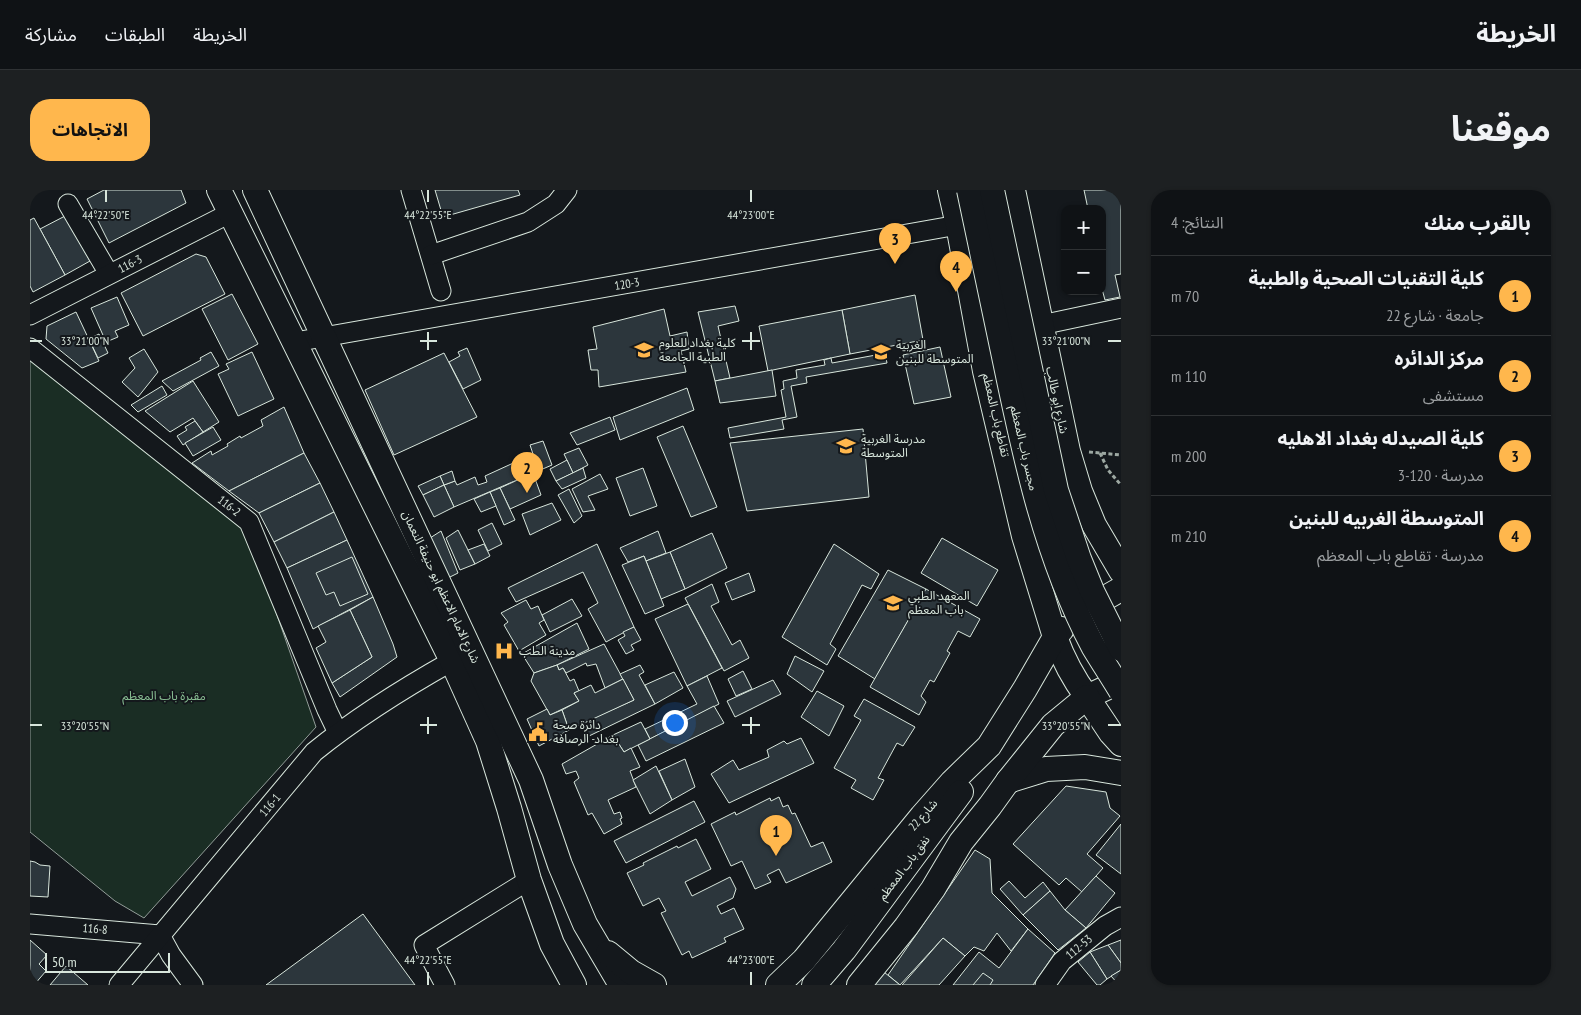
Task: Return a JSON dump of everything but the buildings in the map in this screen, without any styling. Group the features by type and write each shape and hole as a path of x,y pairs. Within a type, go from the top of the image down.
{"main road":[{"name":"شارع الامام الاعظم ابو حنيفة النعمان","path":"220,190 452,662 488,742 529,880 552,944 574,985"},
{"name":"شارع الامام الاعظم ابو حنيفة النعمان","path":"255,190 531,780 560,865 585,924 621,985"},
{"name":"تقاطع باب المعظم","path":"950,190 985,371 1029,531 1032,565 1063,629 1070,673 1105,692"},
{"name":"مجسر باب المعظم","path":"969,190 1034,492 1056,561 1093,646 1105,692"},
{"name":"مجسر باب المعظم","path":"992,190 1056,490 1079,559 1099,606 1121,649"},
{"name":"شارع ابو طالب","path":"1013,190 1068,451 1094,524 1121,571"},
{"path":"1078,526 1083,517 1085,502"},
{"name":"شارع 22","path":"778,985 804,960 952,782 989,746 1063,629"},
{"path":"859,985 906,927 933,889 961,842 1052,725 1105,692 1111,733 1121,744"},
{"name":"نفق باب المعظم","path":"814,985 844,950 898,874 958,796 989,746"},
{"path":"1008,781 1046,769 1085,767 1121,772"},
{"name":"نفق باب المعظم","path":"842,985 961,842"},
{"path":"585,924 606,950 631,972 654,985"},
{"path":"552,944 554,985"}],"street":[{"path":"411,190 441,291"},
{"path":"431,255 528,222 556,204 568,190"},
{"path":"68,204 109,274"},
{"name":"116-3","path":"30,315 230,213"},
{"name":"120-3","path":"296,342 958,225"},
{"path":"1041,325 1121,308"},
{"name":"116-2","path":"30,348 250,522 338,733"},
{"name":"116-1","path":"119,985 314,752 338,733 425,676 452,662"},
{"path":"445,985 424,945 529,880"},
{"name":"112-53","path":"1045,985 1062,961 1105,926 1121,917"},
{"name":"116-8","path":"30,924 160,935"},
{"path":"160,935 193,985"}],"path":[{"path":"1068,451 1121,455"},
{"path":"1100,453 1108,470 1121,485"}],"green space":[{"name":"مقبرة باب المعظم","path":"30,357 247,529 316,727 144,918 115,901 30,832"}],"place":[{"name":"كلية الصيدله بغداد الاهليه","path":"895,264"},
{"name":"المتوسطة الغربيه للبنين","path":"956,292"},
{"name":"كلية بغداد للعلوم الطبية الجامعة","path":"644,350"},
{"name":"الغربية المتوسطة للبنين","path":"881,352"},
{"name":"مدرسة الغربية المتوسطة","path":"846,446"},
{"name":"مركز الدائره","path":"527,493"},
{"name":"المعهد الطبي باب المعظم","path":"893,603"},
{"name":"مدينة الطب","path":"504,651"},
{"name":"دائرة صحة بغداد- الرصافة","path":"538,732"},
{"name":"كلية التقنيات الصحية والطبية","path":"776,856"}]}
